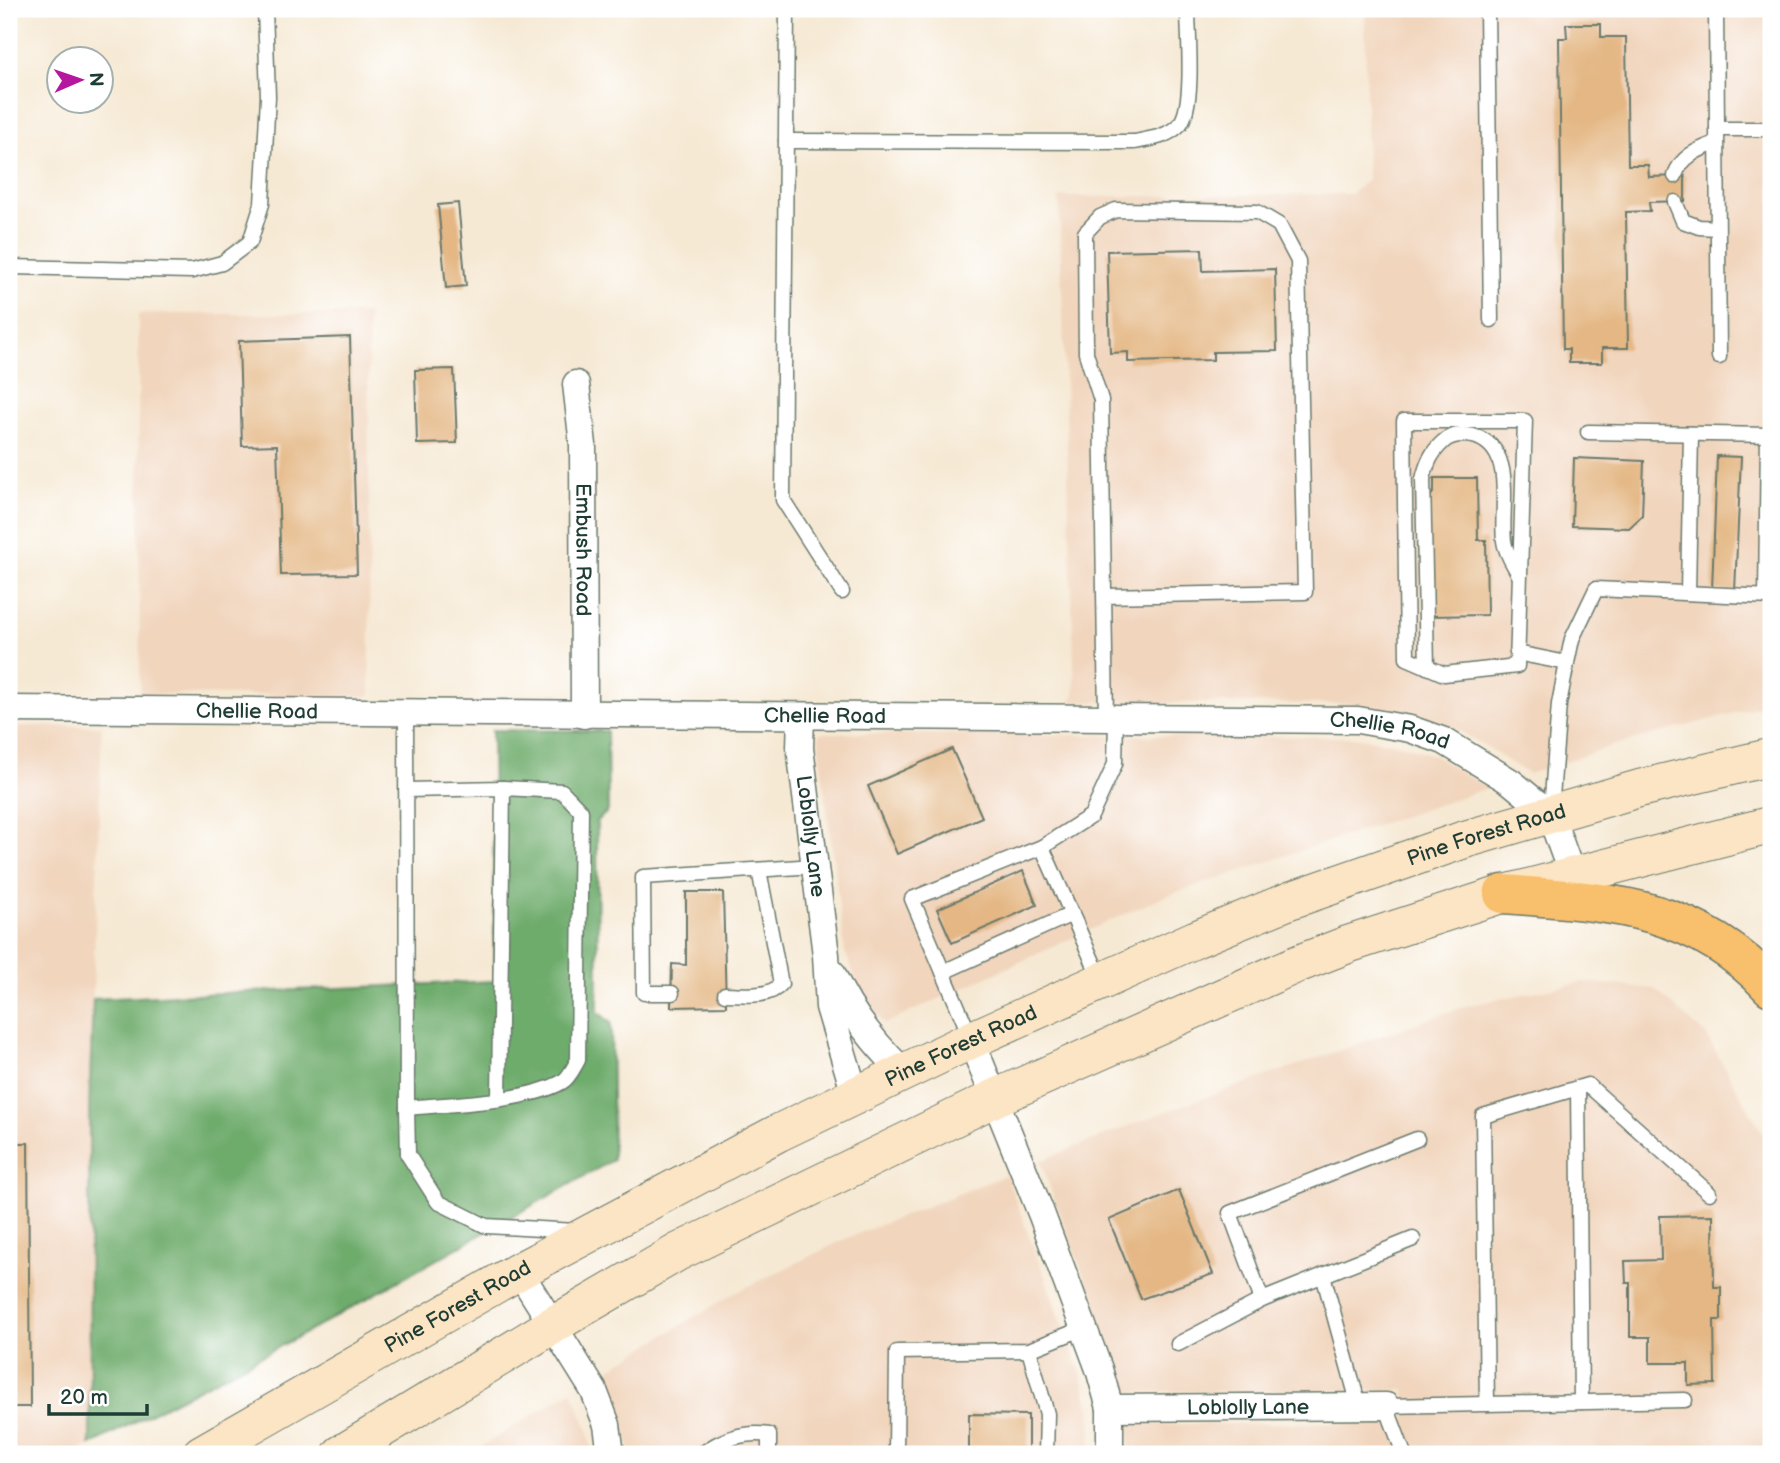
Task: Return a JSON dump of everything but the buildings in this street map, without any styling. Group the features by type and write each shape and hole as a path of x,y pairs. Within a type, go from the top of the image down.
{"highway":[{"path":"1503,894 1616,904 1668,917 1709,936 1727,948 1771,987"}],"main road":[{"name":"Pine Forest Road","path":"201,1454 592,1231 855,1094 1101,981 1291,900 1463,840 1641,788 1771,757"},
{"path":"341,1454 678,1252 995,1098 1295,965 1349,943 1503,894 1771,825"}],"street":[{"name":"Embush Road","path":"576,384 583,445 584,715"},
{"name":"Chellie Road","path":"9,709 1358,720 1410,729 1444,741 1511,782 1550,814"},
{"name":"Loblolly Lane","path":"801,716 800,748 826,955 829,1007 855,1094"},
{"path":"1550,814 1572,875"},
{"name":"Loblolly Lane","path":"826,955 842,996 852,1012 885,1055 904,1072"},
{"path":"971,1040 1084,1328 1110,1409 1111,1454"},
{"path":"519,1271 594,1391 607,1425 611,1454"},
{"name":"Loblolly Lane","path":"1110,1409 1386,1406"}],"lane":[{"path":"9,267 192,271 222,263 250,242 262,204 268,97 265,9"},
{"path":"787,9 783,500 842,592"},
{"path":"786,141 1134,142 1164,136 1180,123 1189,105 1188,9"},
{"path":"1487,9 1491,320"},
{"path":"1716,9 1718,357"},
{"path":"1675,176 1685,159 1716,136 1771,129"},
{"path":"1675,202 1684,220 1699,227 1717,228"},
{"path":"971,1040 912,899 1042,847 1091,816 1115,764 1104,596 1101,400 1086,354 1086,233 1100,217 1116,210 1257,212 1279,225 1298,261 1306,592 1104,596"},
{"path":"1404,421 1525,421 1517,653 1517,666 1444,674 1407,658 1404,421"},
{"path":"1550,814 1559,704 1567,663 1572,639 1596,589 1769,597 1770,435 1588,432"},
{"path":"1688,593 1691,434"},
{"path":"1427,667 1423,479 1427,463 1434,451 1448,437 1465,435 1482,439 1496,453 1503,470 1504,544 1519,576"},
{"path":"1517,653 1567,663"},
{"path":"406,713 408,1156 438,1202 485,1226 592,1231"},
{"path":"406,790 503,788 562,791 581,811 578,1060 565,1081 538,1091 407,1108"},
{"path":"499,1098 503,788"},
{"path":"1042,847 1101,981"},
{"path":"672,993 644,992 643,877 815,866"},
{"path":"725,994 765,994 777,989 781,984 759,870"},
{"path":"943,972 1072,914"},
{"path":"1486,1404 1483,1116 1588,1085 1709,1192"},
{"path":"1578,1088 1581,1402"},
{"path":"1262,1300 1230,1213 1417,1139"},
{"path":"1178,1344 1262,1300 1413,1240"},
{"path":"1323,1275 1359,1406"},
{"path":"896,1454 897,1352 1029,1350 1084,1328"},
{"path":"1029,1350 1047,1414 1046,1454"},
{"path":"1404,1454 1386,1406 1685,1400"},
{"path":"702,1454 713,1445 754,1433 769,1435 769,1454"}],"shaded area":[{"path":"1365,9 1771,9 1771,703 1612,746 1529,774 1452,726 1414,713 1361,704 1069,702 1075,696 1059,197 1351,194 1367,180"},
{"path":"138,314 368,314 370,696 138,694"},
{"path":"9,726 102,726 89,1110 90,1445 72,1454 9,1454"},
{"path":"819,733 1355,737 1404,745 1435,756 1488,788 1160,898 884,1024 860,989 845,952"},
{"path":"1583,982 1655,989 1706,1035 1766,1139 1771,1193 1771,1454 1129,1454 1129,1425 1405,1422 1405,1390 1125,1392 1117,1363 1040,1161 1167,1111 1469,1005"},
{"path":"1006,1175 1081,1373 1091,1411 1092,1454 630,1454 624,1420 604,1372 729,1296 845,1239"},
{"path":"572,1391 588,1429 592,1454 469,1454"}],"green space":[{"path":"492,730 607,731 608,811 597,821 598,1012 611,1023 613,1160 315,1328 90,1445 89,1110 93,999 495,981"}]}
